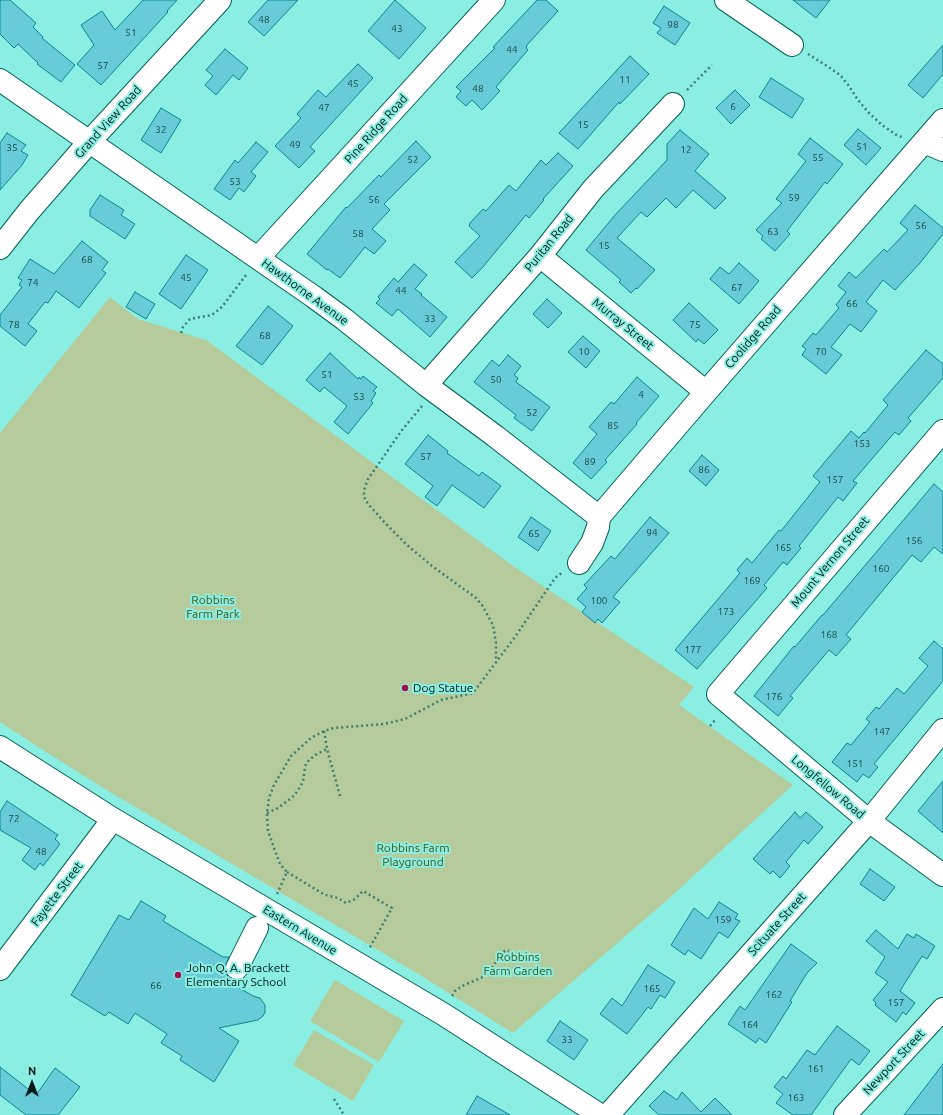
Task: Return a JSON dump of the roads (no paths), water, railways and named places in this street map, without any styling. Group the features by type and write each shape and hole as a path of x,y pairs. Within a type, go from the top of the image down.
{"street":[{"name":"Grand View Road","path":"0,248 29,211 90,141 220,0"},
{"name":"Pine Ridge Road","path":"258,258 494,0"},
{"path":"736,2 792,45"},
{"name":"Hawthorne Avenue","path":"0,80 90,141 344,319 430,388 599,517"},
{"name":"Puritan Road","path":"430,388 540,256 593,189 674,104"},
{"name":"Coolidge Road","path":"579,563 592,543 598,527 599,517 706,392 934,146 943,120"},
{"name":"Murray Street","path":"540,256 706,392"},
{"name":"Mount Vernon Street","path":"718,694 943,431"},
{"name":"Longfellow Road","path":"718,694 869,821 943,875"},
{"name":"Scituate Street","path":"608,1115 869,821 943,730"},
{"name":"Eastern Avenue","path":"0,747 113,819 443,1014 600,1115"},
{"name":"Fayette Street","path":"0,970 113,819"},
{"path":"237,968 257,928"},
{"name":"Newport Street","path":"845,1115 943,1009"}],"place":[{"name":"Dog Statue","path":"405,688"},
{"name":"John Q. A. Brackett Elementary School","path":"178,975"}],"park label":[{"name":"Robbins Farm Park","path":"213,607"},
{"name":"Robbins Farm Playground","path":"413,855"},
{"name":"Robbins Farm Garden","path":"518,964"}]}
